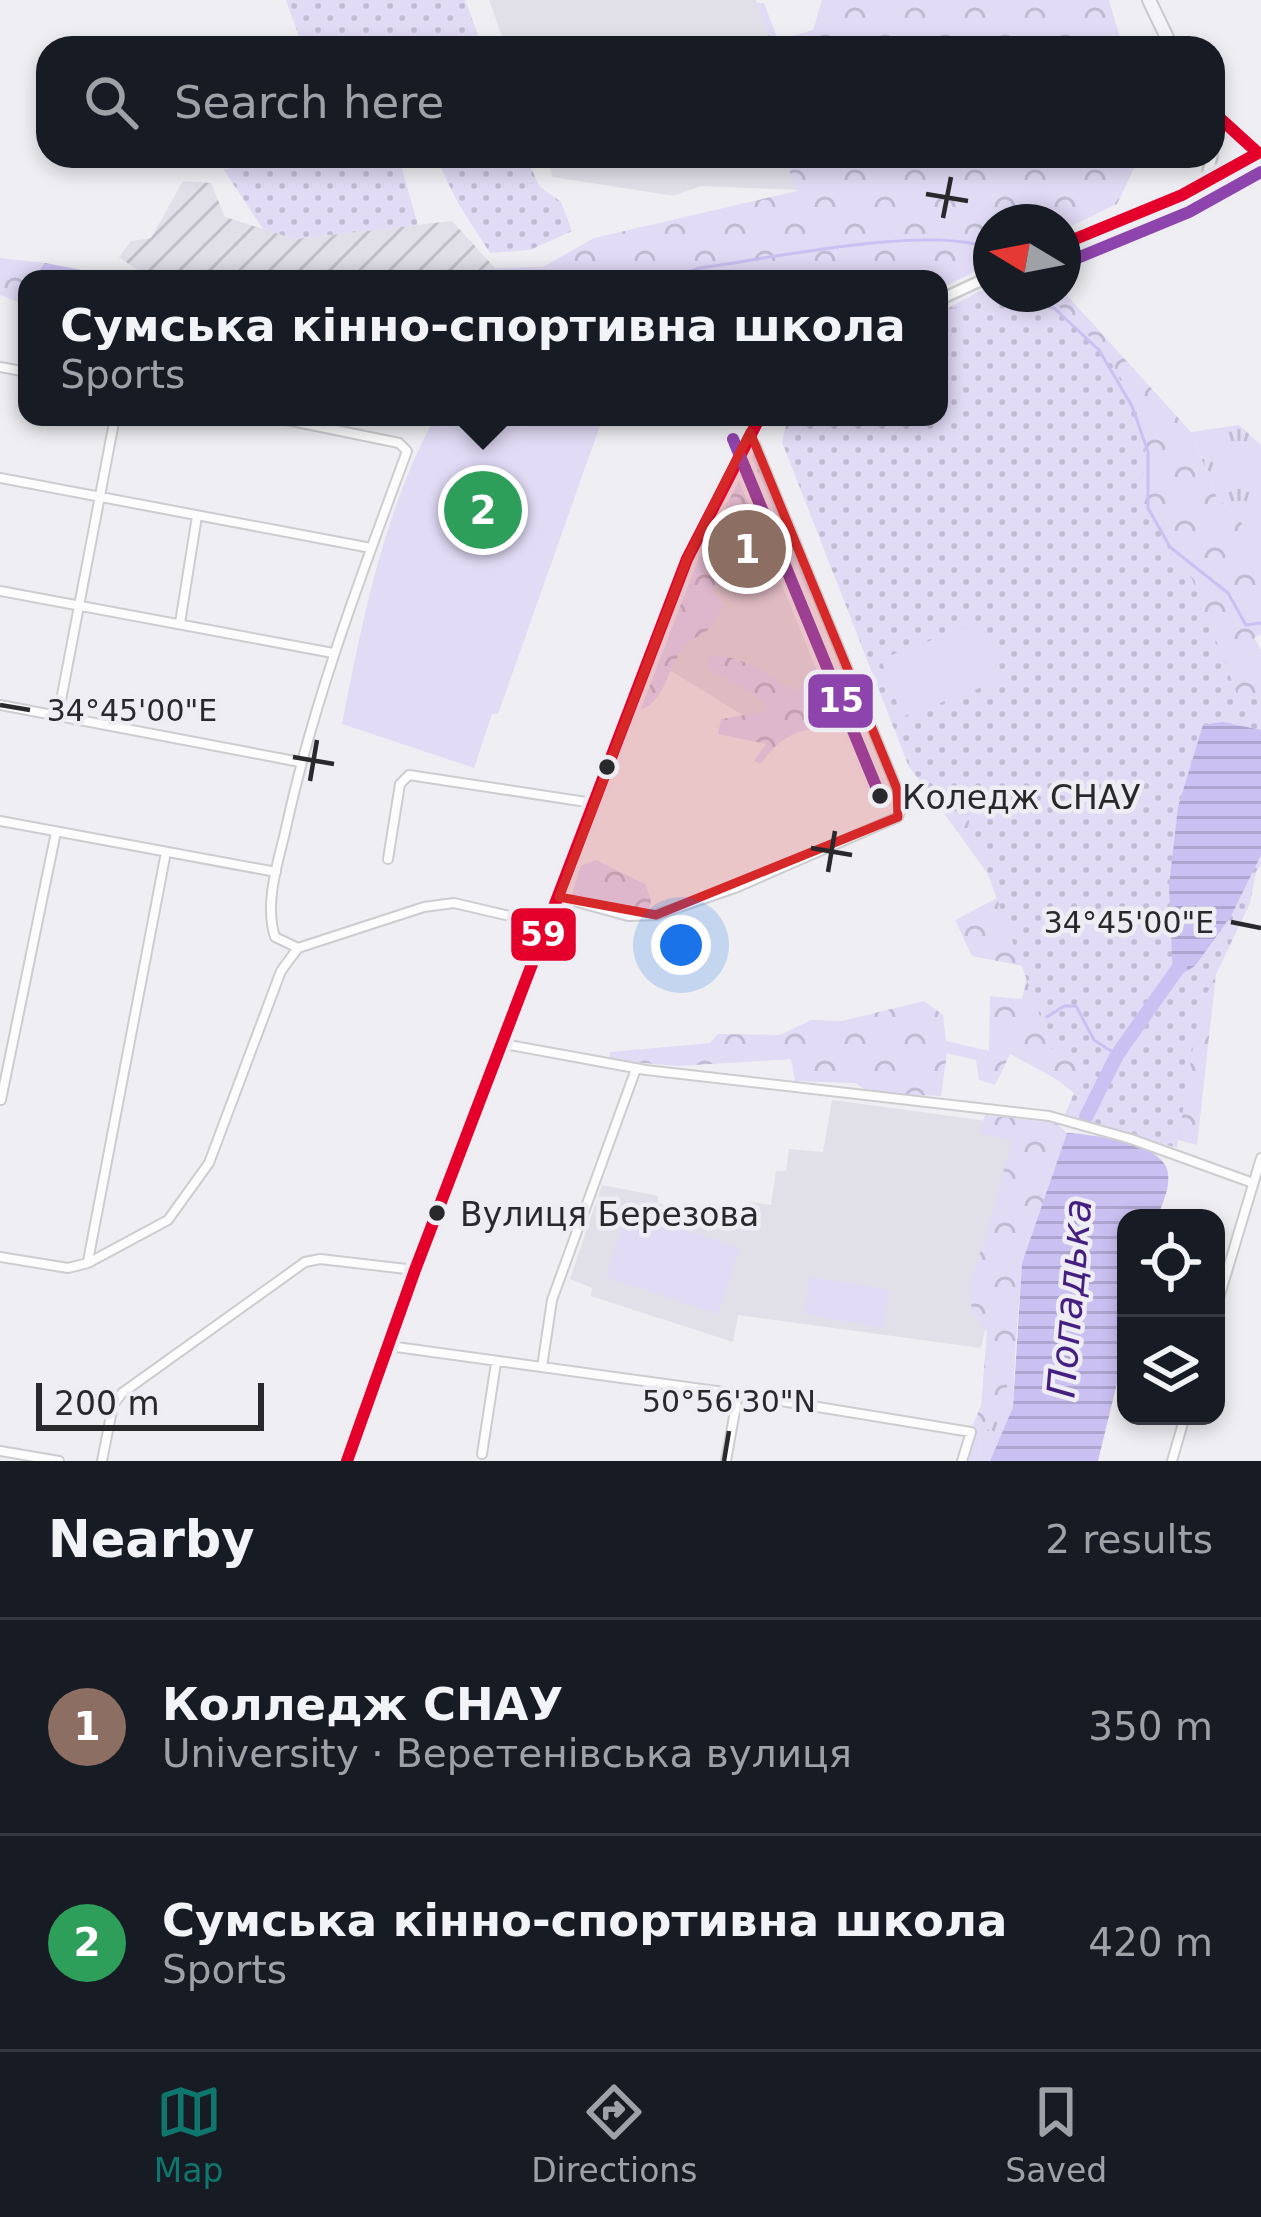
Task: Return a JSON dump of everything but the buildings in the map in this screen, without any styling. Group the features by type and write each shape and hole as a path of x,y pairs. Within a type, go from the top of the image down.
{"main road":[{"path":"1149,0 1166,36"},
{"path":"1225,123 1260,154"}],"street":[{"path":"1081,236 1205,184 1260,154"},
{"path":"1225,165 1232,171"},
{"path":"1205,184 1209,168"},
{"path":"58,716 114,426"},
{"path":"298,948 275,937 271,924 276,872 300,762 333,653 407,451 399,443 316,426"},
{"path":"346,1461 687,560 754,426"},
{"path":"559,897 628,916 656,915 750,882 898,817 903,805 750,432"},
{"path":"0,478 371,548"},
{"path":"179,623 197,516"},
{"path":"0,591 333,653"},
{"path":"0,704 300,762"},
{"path":"388,860 400,784 409,775 593,803"},
{"path":"0,821 276,872"},
{"path":"2,1100 56,832"},
{"path":"88,1263 166,852"},
{"path":"0,1257 68,1268 88,1263 168,1220 209,1163 281,971 298,948 424,908 454,904 548,925"},
{"path":"504,1044 636,1069 1049,1116 1131,1139 1253,1183"},
{"path":"542,1367 552,1300 636,1069"},
{"path":"1225,1278 1261,1158"},
{"path":"102,1461 113,1405 122,1393 305,1262 320,1258 415,1270"},
{"path":"389,1346 971,1432 962,1461"},
{"path":"482,1454 496,1363"},
{"path":"726,1461 737,1394"},
{"path":"1172,1461 1182,1425"},
{"path":"0,1451 59,1461"}],"highlighted area":[{"path":"750,432 897,789 898,817 656,915 559,897 687,559"}],"shaded area":[{"path":"489,0 756,0 768,36 502,36"},
{"path":"550,168 989,168 798,190 701,186 674,196 553,177"},
{"path":"183,181 211,183 225,217 295,239 452,221 495,270 138,270 119,257 131,241 151,238"},
{"path":"751,437 850,708 775,735 655,661"},
{"path":"832,1100 1031,1127 981,1348 738,1315 733,1342 591,1296 592,1288 570,1279 602,1185 658,1196 658,1203 736,1228 749,1202 771,1205 776,1171 786,1171 789,1149 823,1152"}],"green space":[{"path":"286,0 465,0 478,36 299,36"},
{"path":"822,0 1109,0 1120,36 792,36 813,30"},
{"path":"757,3 764,3 776,36 768,36"},
{"path":"402,168 418,225 295,239 263,229 224,170"},
{"path":"441,168 531,168 539,186 561,202 572,231 530,250 490,253"},
{"path":"788,168 1134,168 1117,204 1081,221 1081,204 973,204 973,273 948,285 948,270 495,270 543,267 594,238 797,191"},
{"path":"0,258 45,263 39,270 18,270 18,302 0,295"},
{"path":"973,295 973,312 1081,311 1191,432 1216,496 1261,543 1261,634 1254,638 1261,650 1261,730 1174,979 1216,975 1197,1145 1111,1122 1056,1079 1010,1054 995,1085 979,1080 976,1060 947,1053 941,1096 869,1093 856,1083 795,1081 791,1059 678,1066 610,1060 610,1052 710,1043 718,1034 780,1035 811,1020 842,1021 924,1001 943,1015 946,1041 989,1051 990,996 1022,999 1029,967 972,956 955,920 1003,895 910,766 1091,491 948,356 948,308"},
{"path":"973,300 973,312 1064,312 1124,383 1141,427 1145,458 1138,499 1192,579 1237,694 1261,701 1261,865 1250,903 1199,1010 1177,1148 1065,1114 1086,1065 1067,1061 1052,1049 967,817 937,802 909,767 782,442 786,426 948,426 948,310"},
{"path":"1239,425 1261,445 1261,543 1216,496 1191,432"},
{"path":"431,426 600,426 498,714 492,714 474,768 342,724 388,529"},
{"path":"751,437 758,469 772,489 812,592 805,594 798,588 773,542 750,539 767,592 750,595 710,588 723,606 714,622 684,647 656,699 641,710 636,705 699,539"},
{"path":"983,621 1004,679 902,717 881,659"},
{"path":"825,652 845,680 867,742 860,747 848,731 809,729 788,737 761,764 754,761 766,744 718,734 721,719 768,711 759,697 709,669 708,656 742,661 796,693"},
{"path":"596,860 645,884 649,911 629,913 572,895 580,866"},
{"path":"985,1115 1056,1123 1067,1133 1022,1263 1007,1393 981,1436 978,1461 957,1461 981,1406 987,1332 972,1311 969,1283 1012,1140 980,1134"},
{"path":"627,1211 740,1248 718,1314 606,1277"},
{"path":"810,1277 890,1290 883,1328 804,1314"},
{"path":"1015,1353 1013,1407 990,1461 978,1461 981,1436 991,1426 1006,1393 1008,1361"}],"water":[{"path":"45,263 82,270 39,270"},
{"path":"1222,722 1261,730 1261,855 1231,916 1195,966 1173,979 1169,886 1178,807 1203,725"},
{"path":"1067,1133 1138,1146 1161,1160 1168,1175 1160,1209 1117,1209 1117,1383 1098,1461 990,1461 1013,1407 1022,1263"}],"waterway":[{"path":"694,270 893,241 973,244"},
{"path":"1058,312 1099,350 1132,406 1148,452 1148,508 1170,547 1228,593 1246,625 1261,623"},
{"name":"Попадька","path":"1086,1117 1117,1055 1181,964"},
{"path":"1047,1017 1064,1006 1076,1006 1094,1040 1117,1055"}],"transit line":[{"name":"59","path":"1081,237 1182,195 1258,153 1225,123"},
{"name":"15","path":"1081,256 1189,212 1261,172"},
{"name":"59","path":"347,1461 415,1270 687,559 755,426"},
{"name":"15","path":"733,439 880,796"}],"place":[{"name":"Сумська кінно-спортивна школа","path":"483,510"},
{"name":"Колледж СНАУ","path":"747,549"},
{"name":"Коледж СНАУ","path":"880,796"},
{"name":"Вулиця Березова","path":"437,1213"}]}
